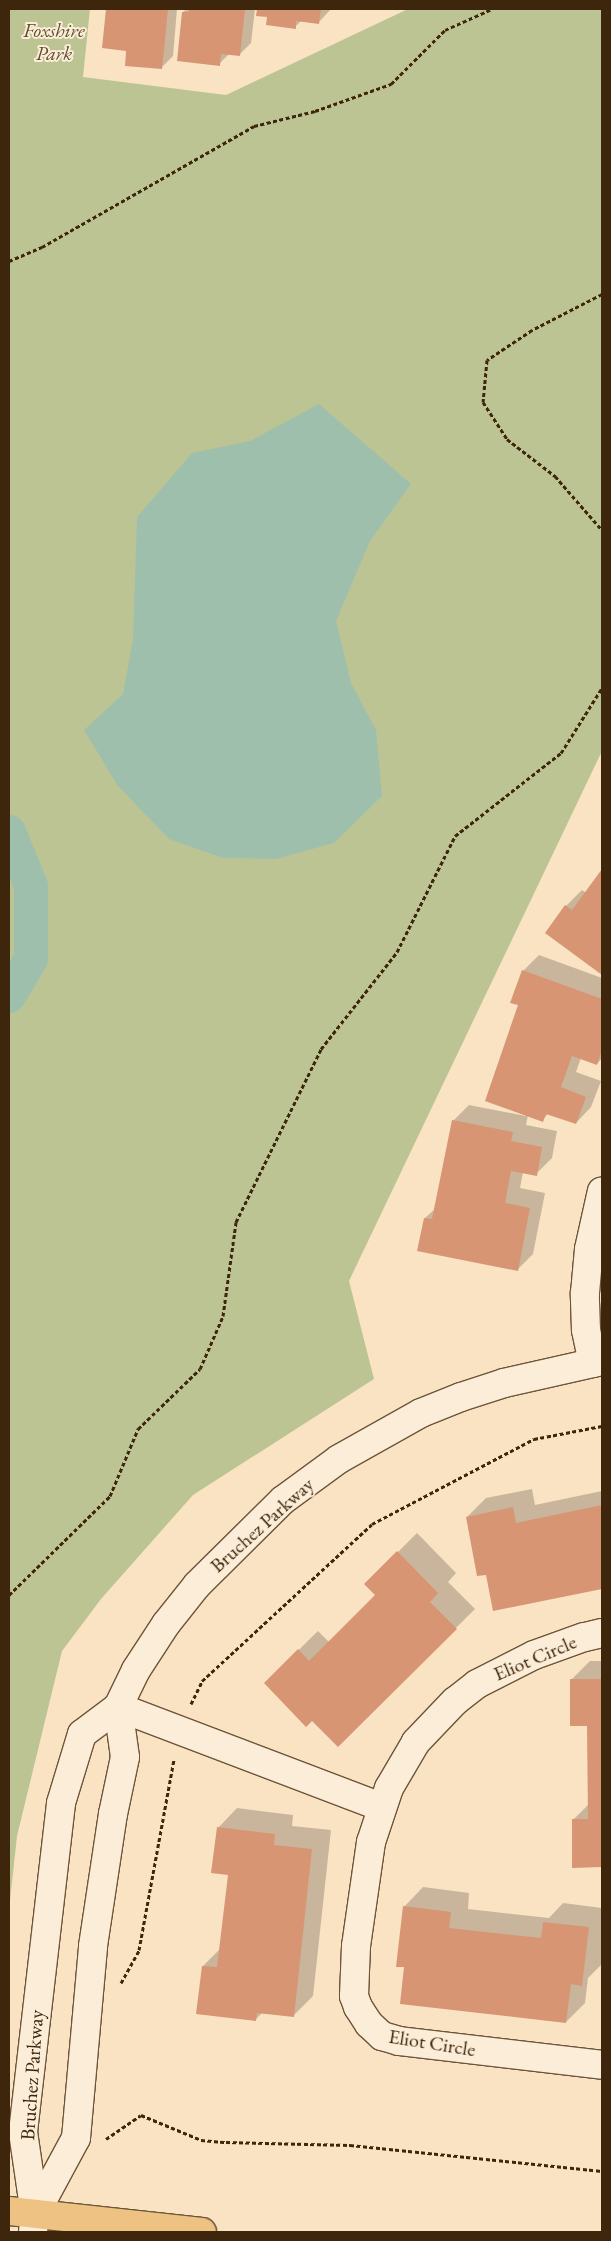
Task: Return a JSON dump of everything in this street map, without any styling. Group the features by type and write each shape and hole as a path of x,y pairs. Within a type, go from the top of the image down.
{"main road":[{"path":"9,2211 34,2223 202,2232"}],"street":[{"path":"598,1362 586,1330 585,1293 589,1249 602,1191"},
{"name":"Bruchez Parkway","path":"34,2223 23,2132 61,1803 82,1734 118,1707 141,1662 166,1624 197,1585 283,1500 339,1459 421,1413 461,1397 504,1384 598,1362"},
{"name":"Eliot Circle","path":"602,1633 584,1637 534,1655 477,1684 455,1701 416,1742 389,1788 381,1807 371,1842 356,1946 354,1996 368,2024 382,2036 399,2041 602,2065"},
{"path":"34,2223 76,2138 93,1946 113,1814 124,1757 118,1707 381,1807"}],"path":[{"path":"9,261 42,247 254,126 315,111 391,84 445,30 492,9"},
{"path":"602,294 532,330 487,360 483,402 507,439 555,476 602,530"},
{"path":"9,1595 110,1496 138,1429 200,1369 223,1316 236,1222 321,1050 397,952 455,836 561,753 602,688"},
{"path":"117,1990 139,1950 179,1730 202,1681 372,1524 534,1439 602,1426"},
{"path":"102,2132 104,2140 141,2115 201,2140 350,2145 602,2172"}],"green space":[{"name":"Foxshire Park","path":"9,9 90,9 83,77 226,95 408,9 602,9 602,751 349,1281 374,1379 193,1495 101,1599 62,1651 17,1836 9,1910"}],"shaded area":[{"path":"319,404 411,484 370,541 336,621 351,683 376,730 382,796 334,843 276,859 223,858 169,839 118,786 84,730 123,694 133,639 137,517 192,453 250,441"}],"building":[{"path":"106,9 168,9 162,69 125,66 126,51 102,48"},
{"path":"189,9 245,9 240,56 221,54 220,66 177,61 182,12 189,12"},
{"path":"257,9 321,9 319,24 296,21 296,29 266,25 267,17 256,16"},
{"path":"602,869 602,975 545,933 565,905 572,910"},
{"path":"522,970 602,999 602,1050 597,1065 572,1056 561,1087 586,1097 576,1124 546,1114 543,1122 485,1101 518,1005 510,1003"},
{"path":"452,1120 513,1132 511,1141 542,1147 537,1176 511,1171 505,1203 530,1208 518,1271 417,1251 424,1218 432,1219"},
{"path":"602,1505 602,1589 493,1611 486,1575 477,1576 466,1517 513,1507 516,1523"},
{"path":"397,1551 438,1593 430,1602 457,1629 338,1747 312,1721 306,1727 264,1683 298,1649 309,1661 375,1595 364,1584"},
{"path":"570,1679 602,1679 602,1867 572,1868 572,1819 588,1819 587,1726 570,1726"},
{"path":"217,1827 275,1834 274,1845 312,1849 294,2017 257,2013 256,2021 196,2014 202,1966 217,1967 228,1875 211,1873"},
{"path":"403,1906 451,1912 449,1928 541,1938 543,1922 589,1927 582,1986 571,1984 566,2023 400,2004 404,1967 396,1967"}],"waterway":[{"path":"9,832 31,886 31,959 9,996"}]}
